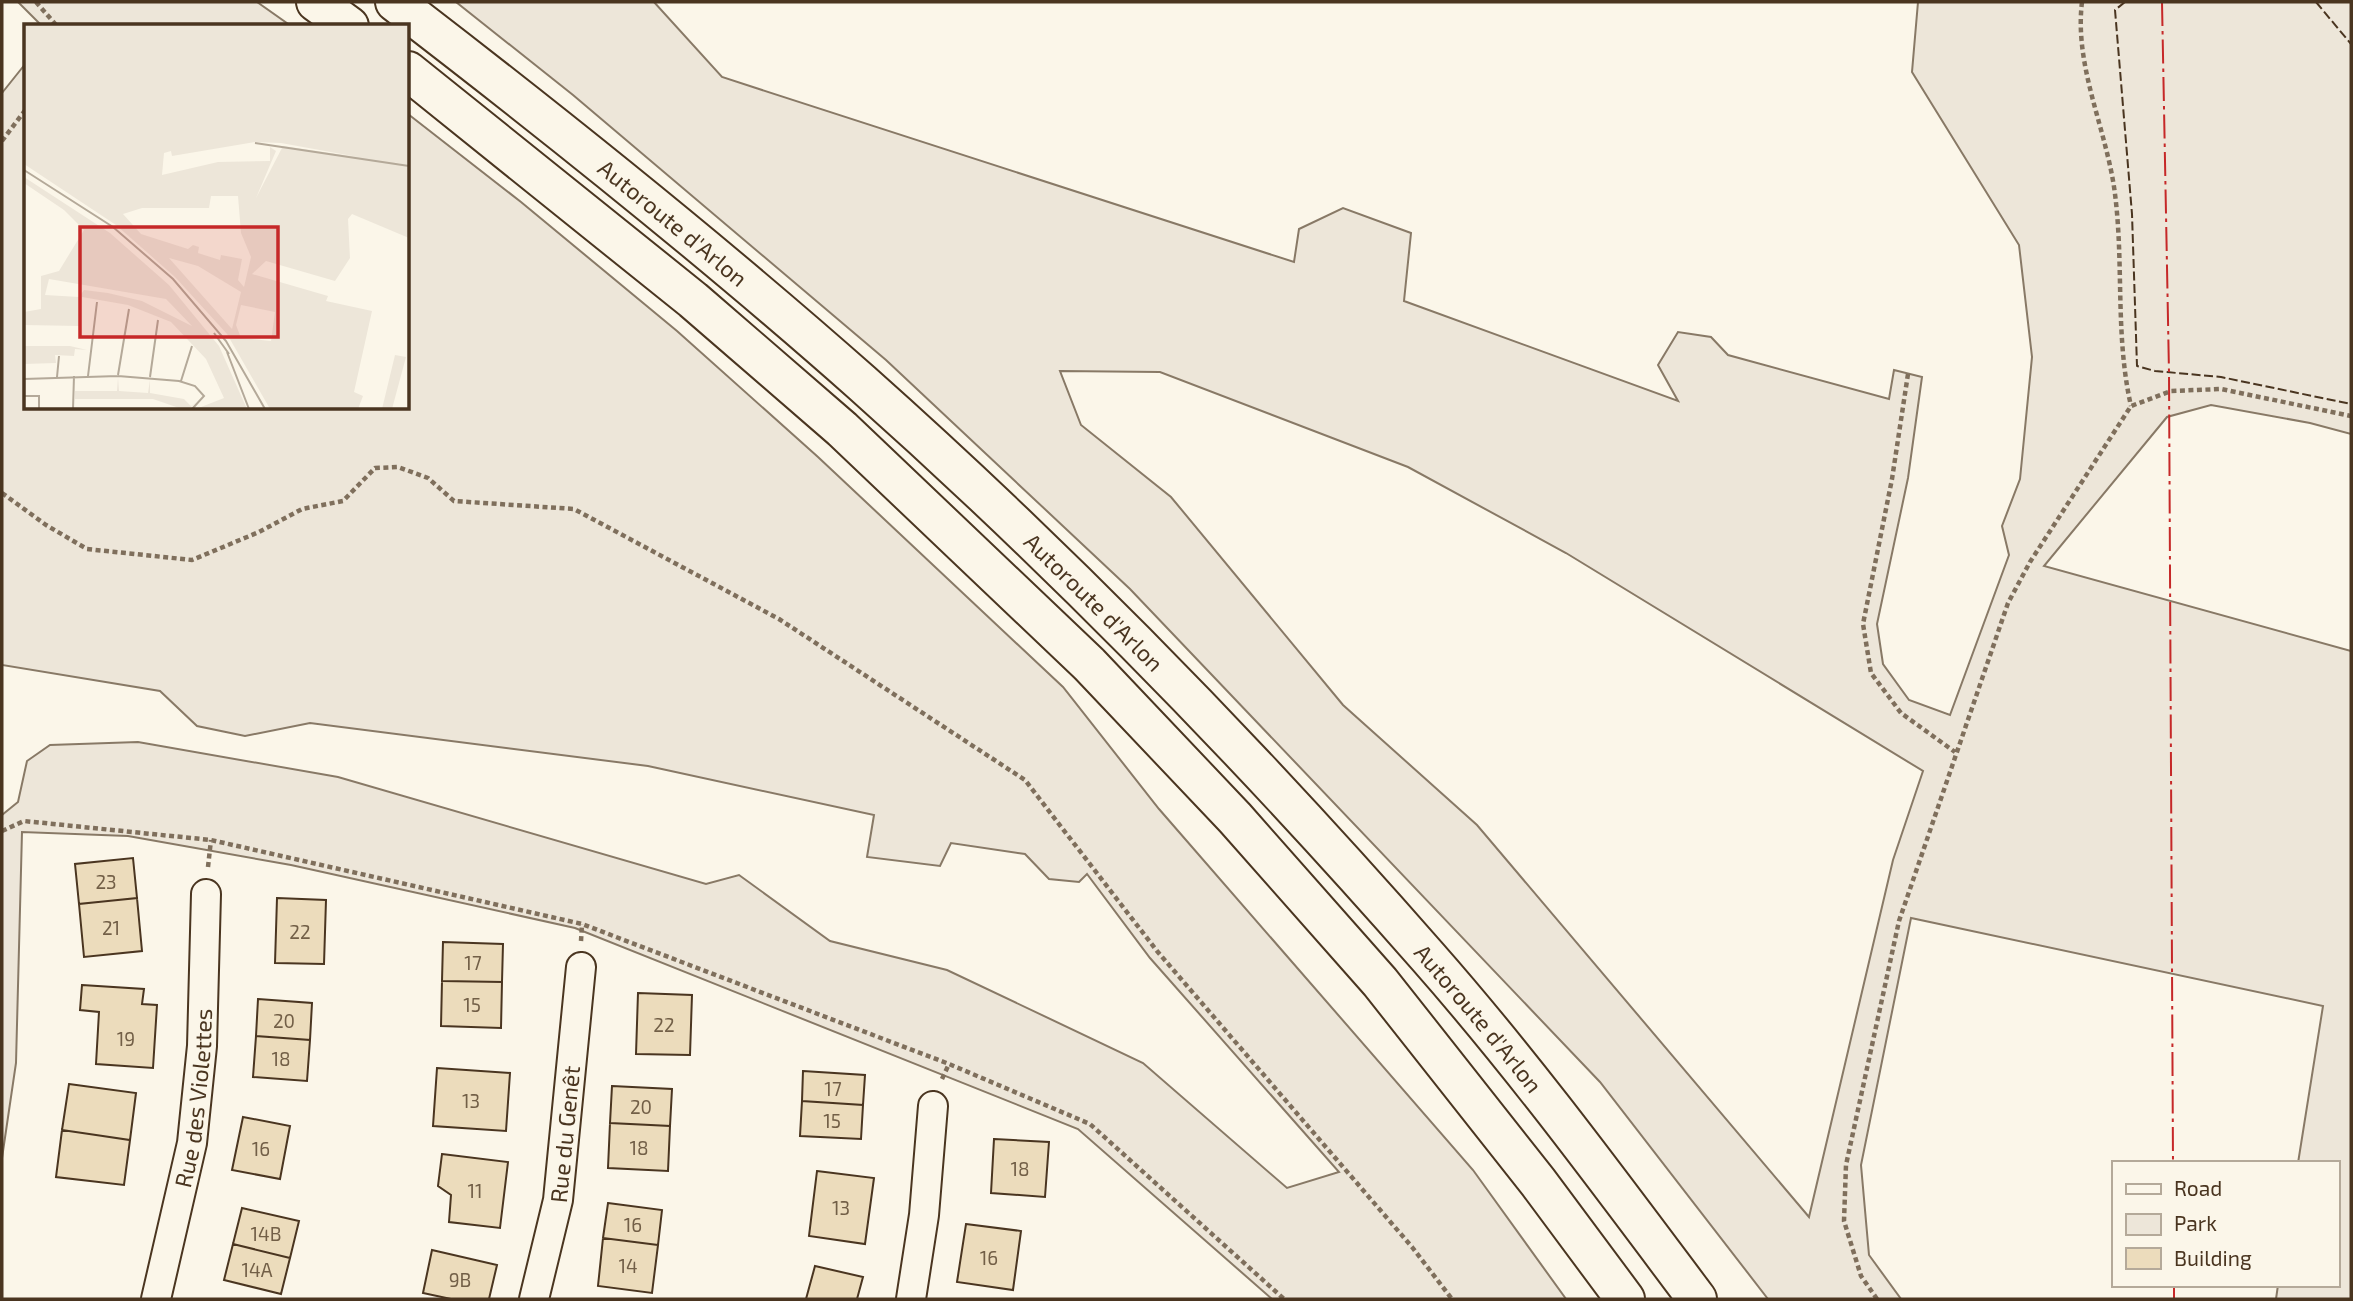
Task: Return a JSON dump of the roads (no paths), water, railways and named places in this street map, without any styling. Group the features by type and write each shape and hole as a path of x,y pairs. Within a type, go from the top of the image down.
{"highway":[{"path":"316,2 346,24"},
{"name":"Autoroute d'Arlon","path":"395,2 552,124 782,314 864,385 1107,614 1429,958 1580,1143 1697,1299"},
{"name":"Autoroute d'Arlon","path":"410,73 693,300 842,429 1089,664 1235,818 1380,982 1538,1182 1625,1299"}],"street":[{"name":"Rue des Violettes","path":"156,1299 192,1143 202,1045 206,894"},
{"name":"Rue du Genêt","path":"534,1299 558,1200 581,967"},
{"path":"911,1299 924,1215 933,1106"}]}
